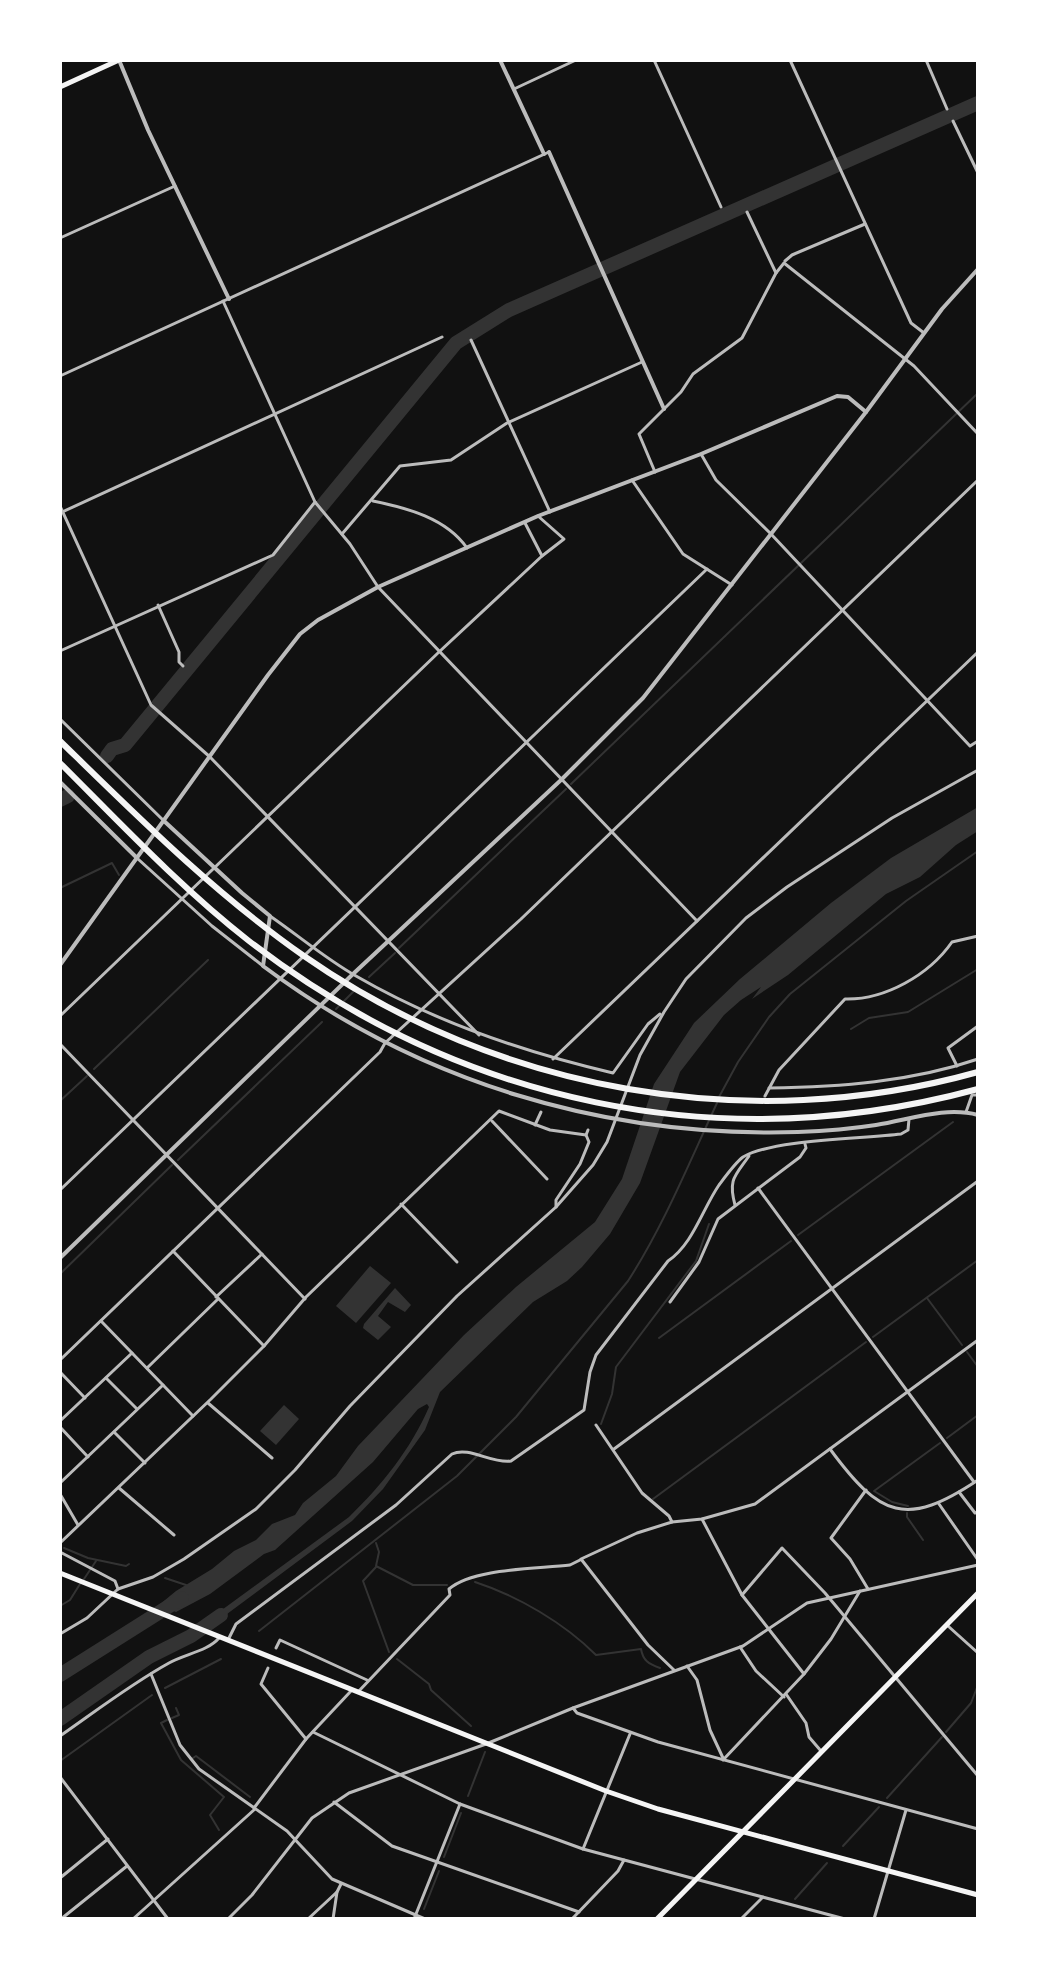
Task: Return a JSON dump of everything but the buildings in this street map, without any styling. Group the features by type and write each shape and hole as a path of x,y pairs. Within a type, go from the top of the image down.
{"highway":[{"path":"60,741 207,880 294,949 359,992 485,1051 548,1072 603,1085 648,1093 730,1100 772,1101 875,1093 978,1072"},
{"path":"60,763 203,902 271,957 345,1007 380,1026 483,1071 567,1097 646,1113 684,1117 827,1117 978,1092"}],"main road":[{"path":"60,87 119,60"},
{"path":"60,1573 606,1791 658,1809 978,1895"},
{"path":"657,1919 978,1593"}],"street":[{"path":"119,60 315,502 342,534 378,587 697,921"},
{"path":"500,60 600,263 664,409"},
{"path":"514,89 576,60"},
{"path":"654,60 721,207"},
{"path":"790,60 911,323 924,333"},
{"path":"926,60 947,109"},
{"path":"953,121 978,173"},
{"path":"60,376 547,153"},
{"path":"60,238 175,186"},
{"path":"747,212 776,273"},
{"path":"655,472 639,434 681,392 693,374 742,338 776,273 792,255 865,224"},
{"path":"784,263 905,360 978,434"},
{"path":"60,1258 643,698 924,333 978,269"},
{"path":"61,512 442,337"},
{"path":"471,340 550,512"},
{"path":"342,534 400,466 451,460 507,423 642,362"},
{"path":"60,965 300,634 318,620 378,587 538,516 701,454 837,396 848,397 866,412"},
{"path":"701,454 716,480 771,534 970,746 978,741"},
{"path":"632,479 683,554 732,585"},
{"path":"60,1360 380,1052 385,1043 439,996 978,480"},
{"path":"372,501 413,510 461,539 467,548"},
{"path":"60,651 273,555 315,502"},
{"path":"60,506 151,705 210,757 479,1035"},
{"path":"60,1016 439,652 564,539 538,516"},
{"path":"525,523 542,556"},
{"path":"60,1190 707,569"},
{"path":"158,605 183,666"},
{"path":"553,1059 978,652"},
{"path":"60,719 164,821 270,916 353,974 422,1011 479,1035 553,1059 613,1073 648,1024 664,1012"},
{"path":"60,1634 87,1618 115,1593 153,1577 184,1559 256,1509 457,1296 556,1207 593,1165 607,1142 635,1066 664,1012 686,979 719,943 757,909 892,818 978,770"},
{"path":"60,782 181,898 263,966 320,1007 422,1061 498,1091 614,1120 725,1132 841,1129 952,1111 978,1115"},
{"path":"263,966 270,916"},
{"path":"765,1096 779,1070 845,999 865,1000 880,995 941,957 952,942 978,936"},
{"path":"957,1066 948,1048 978,1026"},
{"path":"60,1044 305,1299"},
{"path":"769,1088 830,1087 879,1081 978,1059"},
{"path":"966,1112 968,1100 978,1092"},
{"path":"60,1543 193,1416 264,1346 305,1299 499,1111 535,1125 587,1132 589,1142 580,1164 556,1200 556,1207"},
{"path":"535,1125 541,1112"},
{"path":"228,1640 236,1624 396,1505 452,1454 458,1451 492,1460 511,1461 584,1410 596,1355 668,1261 679,1253 719,1186 743,1158 766,1149 901,1134 908,1130 909,1119"},
{"path":"491,1120 547,1179"},
{"path":"766,1143 766,1149"},
{"path":"670,1302 699,1262 718,1219 800,1157 805,1144"},
{"path":"735,1205 730,1187 749,1156"},
{"path":"614,1449 978,1181"},
{"path":"758,1188 976,1481 939,1504 922,1510 900,1509 883,1504 866,1490 830,1449"},
{"path":"401,1204 457,1262"},
{"path":"173,1251 264,1346"},
{"path":"147,1368 262,1254"},
{"path":"101,1321 193,1416"},
{"path":"133,1919 254,1808 306,1739 409,1641 450,1595 449,1589 458,1582 497,1573 570,1565 637,1533 755,1504 978,1340"},
{"path":"60,1421 132,1353"},
{"path":"60,1372 85,1398"},
{"path":"106,1378 137,1409"},
{"path":"60,1483 163,1385"},
{"path":"207,1402 272,1458"},
{"path":"596,1425 642,1493 672,1522"},
{"path":"60,1427 88,1457"},
{"path":"114,1432 145,1463"},
{"path":"119,1488 174,1535"},
{"path":"866,1490 831,1538 850,1559 868,1589"},
{"path":"959,1492 975,1513 978,1512"},
{"path":"60,1494 78,1525"},
{"path":"228,1919 252,1895 312,1818 359,1789 740,1647 797,1608 978,1563 939,1504"},
{"path":"702,1519 742,1595 804,1674"},
{"path":"742,1595 782,1548 897,1677 978,1776"},
{"path":"60,1552 115,1581 115,1593"},
{"path":"581,1559 648,1645 674,1670"},
{"path":"724,1760 804,1674 846,1618 860,1591"},
{"path":"947,1625 978,1653"},
{"path":"60,1736 151,1674 213,1645 218,1637"},
{"path":"276,1648 280,1640 367,1680"},
{"path":"740,1647 756,1671 785,1696 806,1723 809,1737 821,1751"},
{"path":"687,1666 697,1680 710,1730 724,1760"},
{"path":"268,1668 261,1684 306,1739"},
{"path":"151,1674 172,1729 185,1752 206,1774 294,1838 332,1879 425,1919"},
{"path":"573,1708 577,1713 630,1734 978,1829"},
{"path":"313,1732 460,1804 583,1849 845,1919"},
{"path":"583,1849 630,1734"},
{"path":"60,1777 168,1919"},
{"path":"334,1802 392,1846 579,1912"},
{"path":"415,1917 460,1804"},
{"path":"874,1919 906,1810"},
{"path":"60,1878 108,1839"},
{"path":"572,1919 618,1871 624,1860"},
{"path":"61,1919 127,1866"},
{"path":"333,1919 341,1884"},
{"path":"308,1919 337,1892"},
{"path":"741,1919 763,1897"}],"shaded area":[{"path":"978,807 978,831 956,845 920,877 886,894 788,975 752,999 761,987 724,1015 680,1072 640,1183 610,1234 567,1281 533,1302 440,1392 425,1430 383,1489 352,1521 210,1626 204,1623 349,1517 384,1480 404,1452 422,1423 429,1407 427,1404 418,1409 373,1462 275,1550 264,1554 210,1594 176,1612 159,1605 234,1551 256,1540 272,1524 295,1515 303,1503 336,1476 358,1446 464,1335 595,1222 622,1179 654,1084 694,1023 740,979 831,903 891,858"},
{"path":"370,1266 391,1283 356,1323 336,1306"},
{"path":"395,1288 411,1305 405,1312 388,1302 378,1316 391,1327 378,1340 363,1328 364,1324"},
{"path":"284,1405 299,1419 276,1445 260,1431"}],"waterway":[{"path":"107,756 112,749 125,745 456,343 509,310 978,103"},
{"path":"571,784 978,393"},
{"path":"399,948 566,789"},
{"path":"60,800 68,796"},
{"path":"719,1097 738,1062 769,1017 790,994 906,901 978,851"},
{"path":"60,888 112,863 119,875"},
{"path":"369,977 395,953"},
{"path":"94,1069 208,960"},
{"path":"851,1029 869,1018 908,1012 978,969"},
{"path":"336,1009 355,990"},
{"path":"178,1160 322,1022"},
{"path":"60,1101 87,1076"},
{"path":"259,1631 457,1476 516,1417 628,1281 665,1216 717,1103"},
{"path":"798,1235 953,1122"},
{"path":"60,1274 172,1165"},
{"path":"601,1424 612,1394 616,1367 696,1261 709,1224"},
{"path":"659,1338 791,1241"},
{"path":"873,1337 978,1260"},
{"path":"927,1298 962,1345"},
{"path":"653,1499 866,1342"},
{"path":"967,1352 978,1367"},
{"path":"947,1438 978,1415"},
{"path":"908,1506 892,1502 874,1491 940,1443"},
{"path":"907,1513 923,1540"},
{"path":"376,1543 379,1552 376,1566 413,1585 447,1585"},
{"path":"64,1548 88,1558 126,1566 129,1564"},
{"path":"84,1579 96,1561"},
{"path":"376,1567 363,1581 389,1652"},
{"path":"165,1578 186,1585"},
{"path":"475,1582 540,1612 570,1632 596,1655 641,1649 647,1662 660,1668"},
{"path":"60,1606 70,1600 80,1584"},
{"path":"60,1675 182,1598"},
{"path":"60,1719 149,1657 191,1636 221,1615"},
{"path":"165,1688 221,1659"},
{"path":"397,1659 429,1684 431,1690 471,1726"},
{"path":"946,1732 971,1703 978,1685"},
{"path":"60,1761 152,1695"},
{"path":"172,1718 179,1715 176,1708"},
{"path":"167,1720 161,1723 181,1760 224,1797 210,1815 219,1830"},
{"path":"887,1798 942,1737"},
{"path":"468,1796 485,1752"},
{"path":"193,1758 196,1756 250,1797"},
{"path":"843,1846 879,1807"},
{"path":"444,1857 461,1813"},
{"path":"795,1899 827,1863"},
{"path":"424,1909 439,1871"}]}
